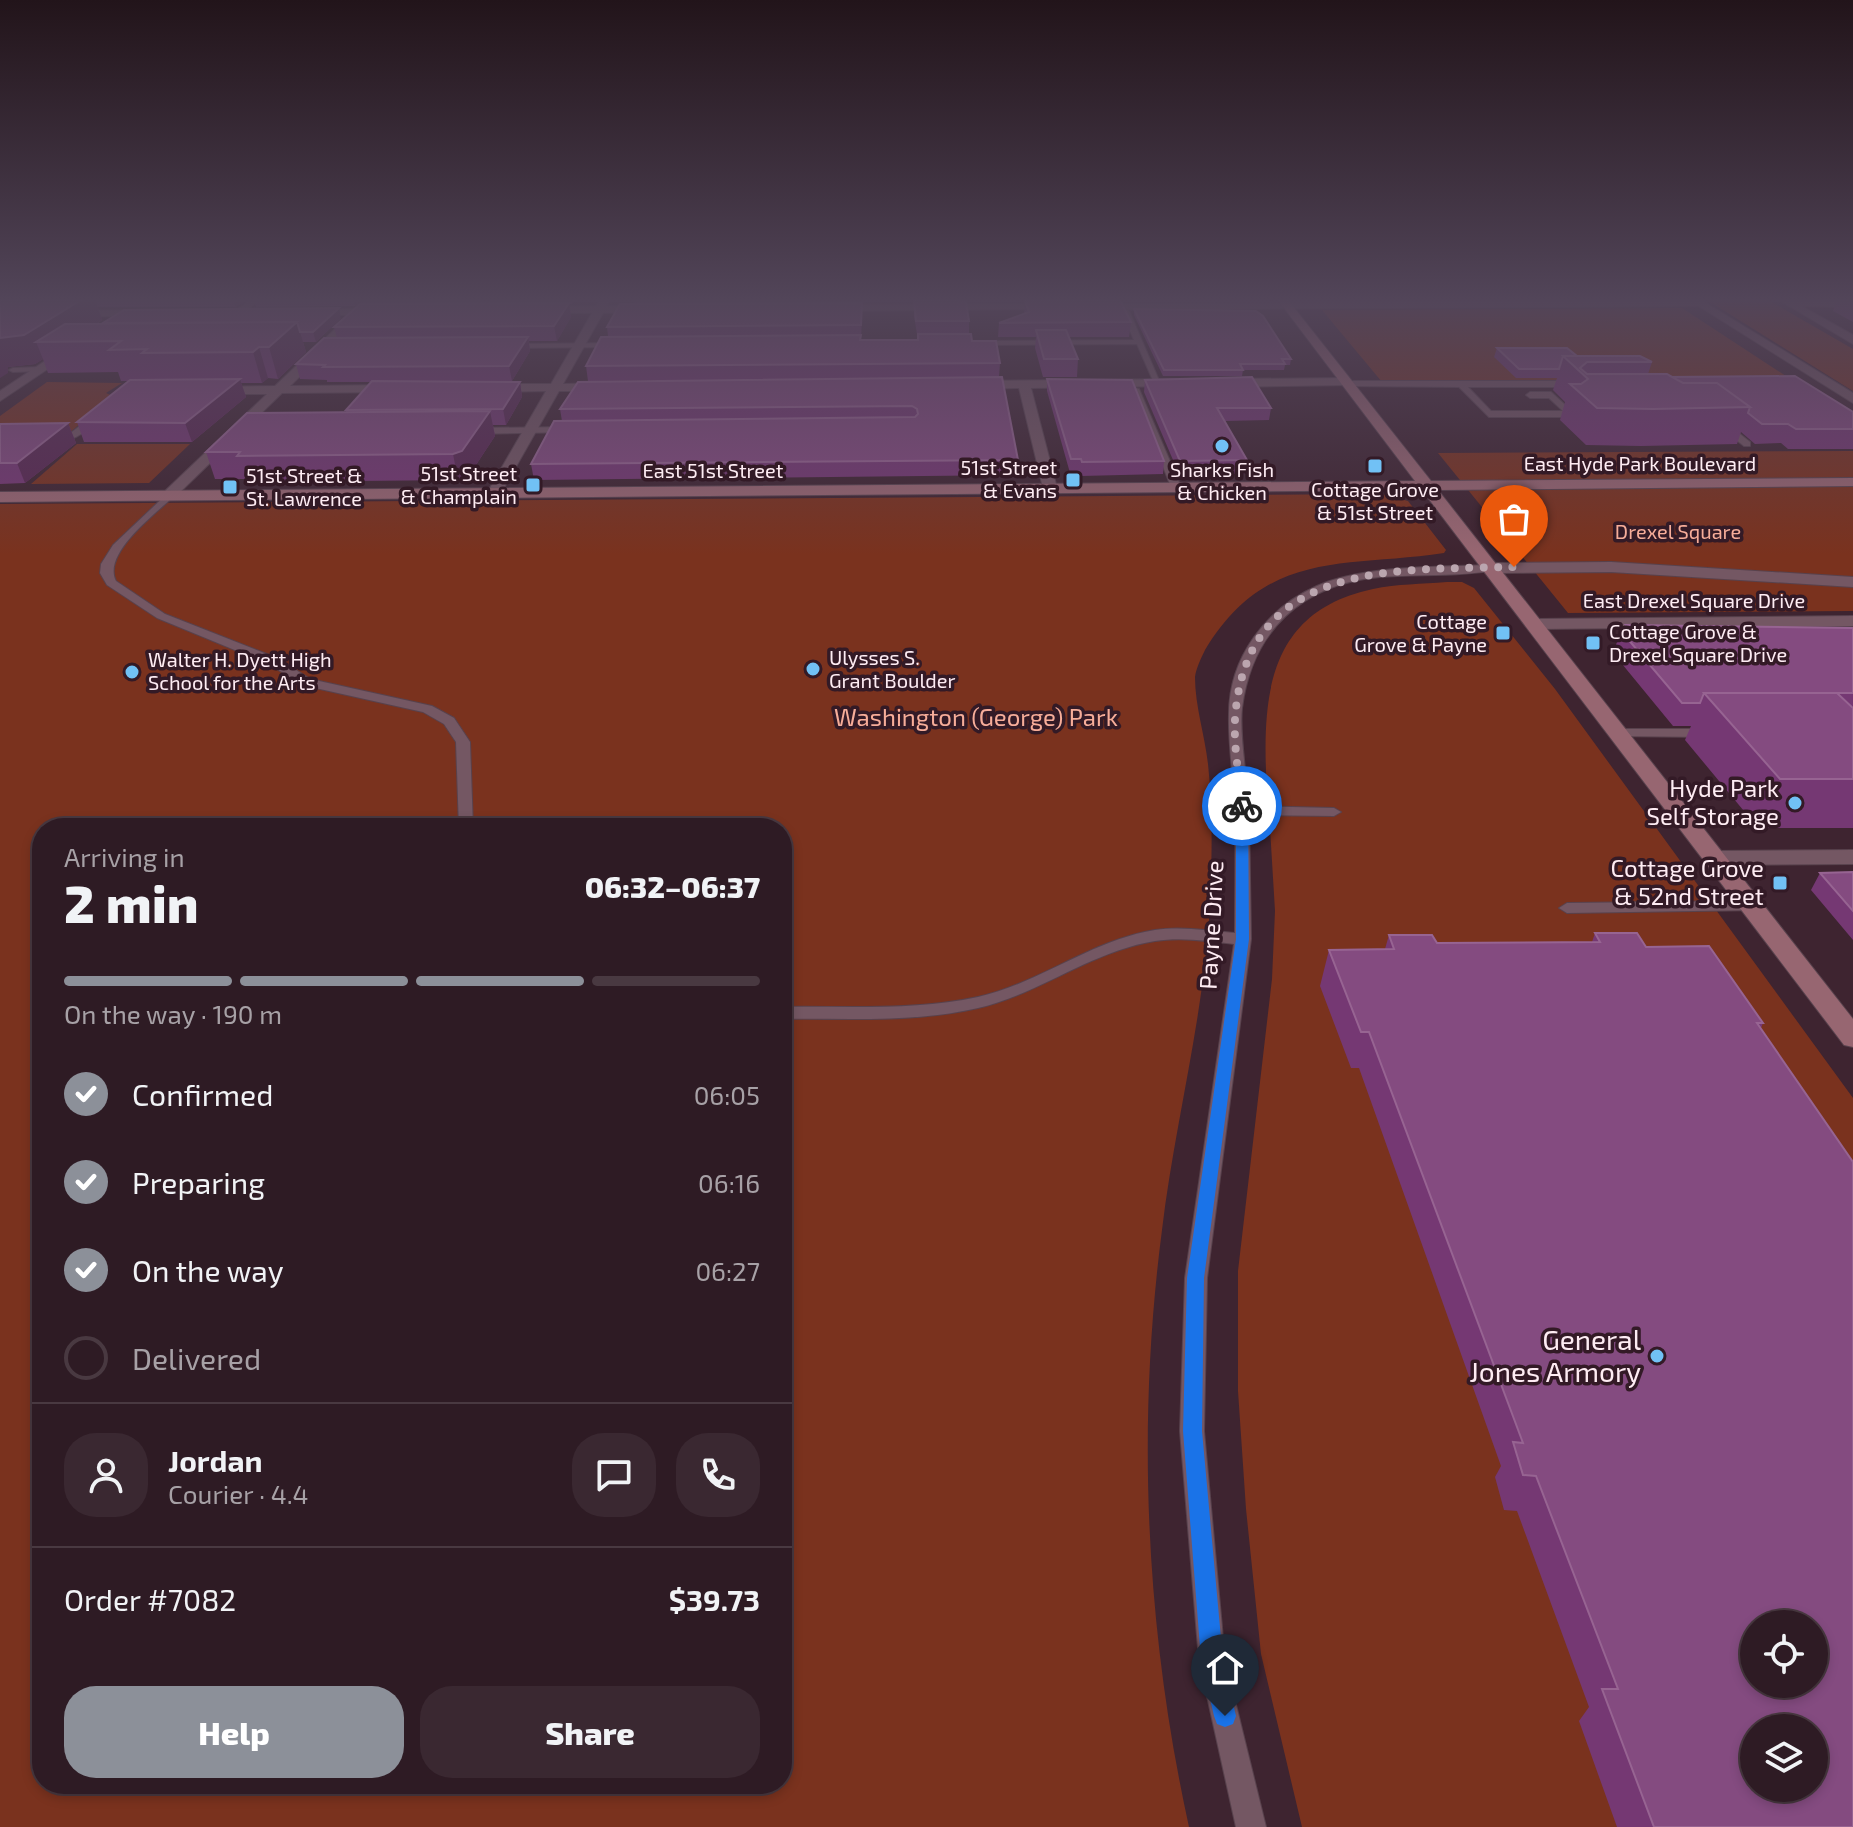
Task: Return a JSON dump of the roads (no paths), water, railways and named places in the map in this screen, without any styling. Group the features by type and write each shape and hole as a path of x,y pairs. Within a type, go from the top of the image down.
{"main road":[{"path":"1349,385 1853,1038"},
{"name":"East Hyde Park Boulevard","path":"1426,485 1853,482"},
{"name":"East 51st Street","path":"0,497 1426,485"}],"street":[{"path":"169,495 241,433 284,385"},
{"path":"494,493 557,385"},
{"path":"1024,385 1050,488"},
{"path":"1831,385 1853,399"},
{"path":"470,388 623,387"},
{"path":"201,390 409,389"},
{"name":"Payne Drive","path":"1492,568 1611,567 1853,582"},
{"name":"East Drexel Square Drive","path":"1535,624 1853,621"},
{"path":"1714,858 1853,857"}],"lane":[{"path":"1134,385 1176,487"},
{"path":"1462,385 1489,414 1571,414 1551,395 1472,395"},
{"path":"42,439 70,438 110,406"},
{"path":"1717,420 1747,444"},
{"path":"459,431 585,430"},
{"path":"169,495 112,554 106,573 111,583 161,616 273,661 306,682 427,709 449,721 463,742 466,818"},
{"name":"Payne Drive","path":"1251,1827 1212,1660 1192,1431 1196,1278 1243,939 1242,810 1235,711 1248,657 1264,631 1283,610 1300,598 1342,580 1408,571 1492,568"},
{"path":"1618,733 1718,733"},
{"path":"1242,810 1334,812"},
{"path":"1567,908 1752,906"},
{"path":"792,1013 932,1009 977,1002 1022,989 1151,937 1185,934 1243,939"}],"place":[{"name":"Sharks Fish & Chicken","path":"1222,446"},
{"name":"Cottage Grove & 51st Street","path":"1375,466"},
{"name":"51st Street & Evans","path":"1073,480"},
{"name":"51st Street & Champlain","path":"533,485"},
{"name":"51st Street & St. Lawrence","path":"230,487"},
{"name":"Cottage Grove & Payne","path":"1503,633"},
{"name":"Cottage Grove & Drexel Square Drive","path":"1593,643"},
{"name":"Ulysses S. Grant Boulder","path":"813,669"},
{"name":"Walter H. Dyett High School for the Arts","path":"132,672"},
{"name":"Hyde Park Self Storage","path":"1795,803"},
{"name":"Cottage Grove & 52nd Street","path":"1780,883"},
{"name":"General Jones Armory","path":"1657,1356"}],"park label":[{"name":"Drexel Square","path":"1678,532"},
{"name":"Washington (George) Park","path":"976,718"}]}
